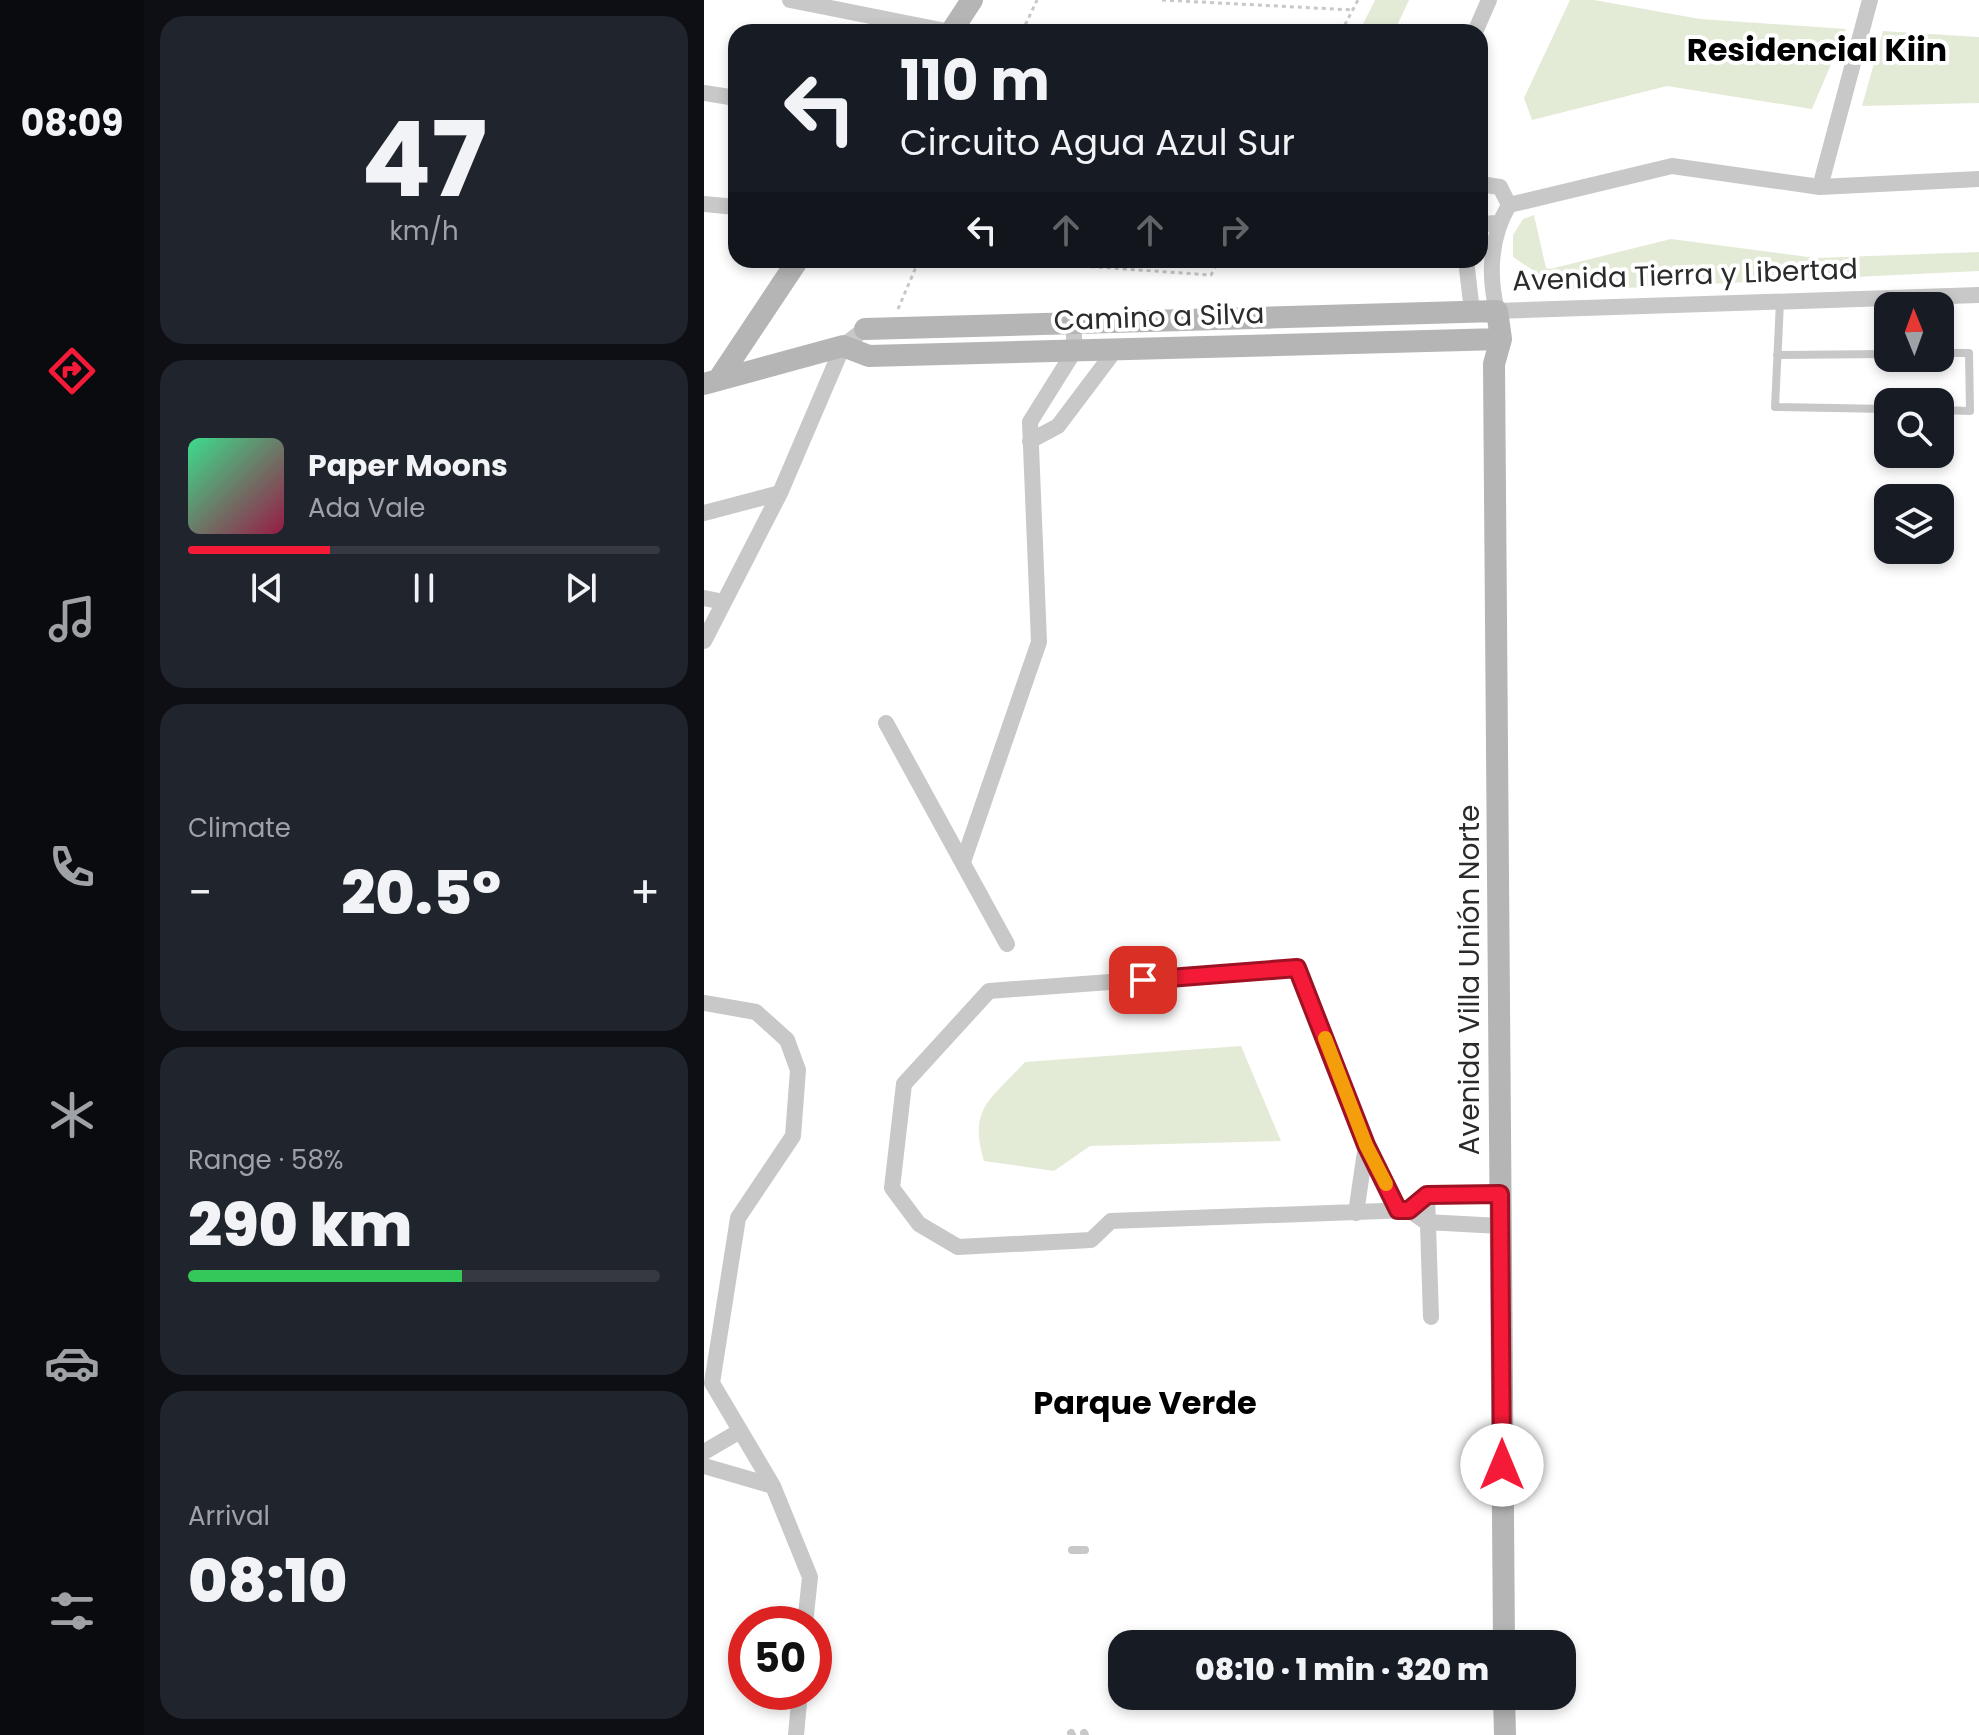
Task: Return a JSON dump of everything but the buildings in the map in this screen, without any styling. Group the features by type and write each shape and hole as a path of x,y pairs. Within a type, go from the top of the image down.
{"street":[{"path":"790,0 911,24"},
{"path":"956,24 972,0"},
{"path":"1478,24 1489,0"},
{"path":"1820,187 1870,0"},
{"path":"704,93 728,97"},
{"path":"1497,311 1492,262 1498,223 1509,205 1672,166 1820,187 1979,179"},
{"path":"1488,185 1500,187 1509,205"},
{"path":"704,204 728,206"},
{"path":"1488,224 1498,223"},
{"path":"711,382 792,268"},
{"path":"1467,268 1479,341 1494,364"},
{"name":"Avenida Tierra y Libertad","path":"865,329 1979,295"},
{"name":"Avenida Villa Unión Norte","path":"1497,311 1501,339 1494,364 1504,1630"},
{"path":"1300,316 1300,343"},
{"path":"1159,320 1161,347"},
{"path":"963,862 1039,642 1030,422 1075,350 1073,323"},
{"path":"711,382 843,346 865,329"},
{"name":"Camino a Silva","path":"843,346 869,356 1501,339"},
{"path":"704,641 780,493 843,346"},
{"path":"1030,441 1058,426 1116,349"},
{"path":"704,513 780,493"},
{"path":"704,598 724,602"},
{"path":"886,723 1007,944"},
{"path":"1500,1194 1427,1195 1404,1210 1111,1221 1091,1240 958,1247 919,1224 892,1188 904,1084 989,991 1297,968 1366,1145 1404,1210 1426,1222 1500,1226"},
{"path":"704,1003 756,1012 787,1040 798,1070 793,1136 738,1218 712,1383 773,1486 810,1577 807,1606"},
{"path":"1356,1213 1366,1145"},
{"path":"1427,1195 1431,1317"},
{"path":"704,1452 740,1431"},
{"path":"704,1466 773,1486"},
{"path":"796,1735 798,1710"},
{"path":"1504,1710 1505,1735"}],"lane":[{"path":"1780,302 1775,407 1874,409"},
{"path":"1954,353 1969,353 1970,411 1954,410"},
{"path":"1777,355 1874,354"},
{"path":"1072,1550 1085,1550"}],"path":[{"path":"1026,24 1037,0"},
{"path":"1162,0 1353,10"},
{"path":"1345,24 1358,0"},
{"path":"890,327 916,268"},
{"path":"1110,268 1211,275 1215,268"}],"green space":[{"path":"1375,0 1409,0 1398,24 1363,24"},
{"path":"1570,0 1594,0 1700,19 1846,29 1812,109 1667,86 1532,120 1524,98"},
{"path":"1883,31 1979,37 1979,103 1862,106"},
{"path":"1534,215 1546,268 1550,269 1671,239 1816,258 1979,252 1979,271 1564,291 1513,257 1513,235 1523,219"},
{"path":"1241,1046 1281,1141 1090,1146 1054,1171 984,1161 979,1128 981,1116 993,1096 1025,1062"}],"slow traffic":[{"path":"1325,1038 1366,1145 1386,1184"}],"district":[{"name":"Residencial Kiin","path":"1817,49"},
{"name":"Parque Verde","path":"1145,1402"}],"route":[{"path":"1143,980 1297,968 1366,1145 1398,1210 1409,1210 1427,1195 1500,1194 1502,1465"}]}
